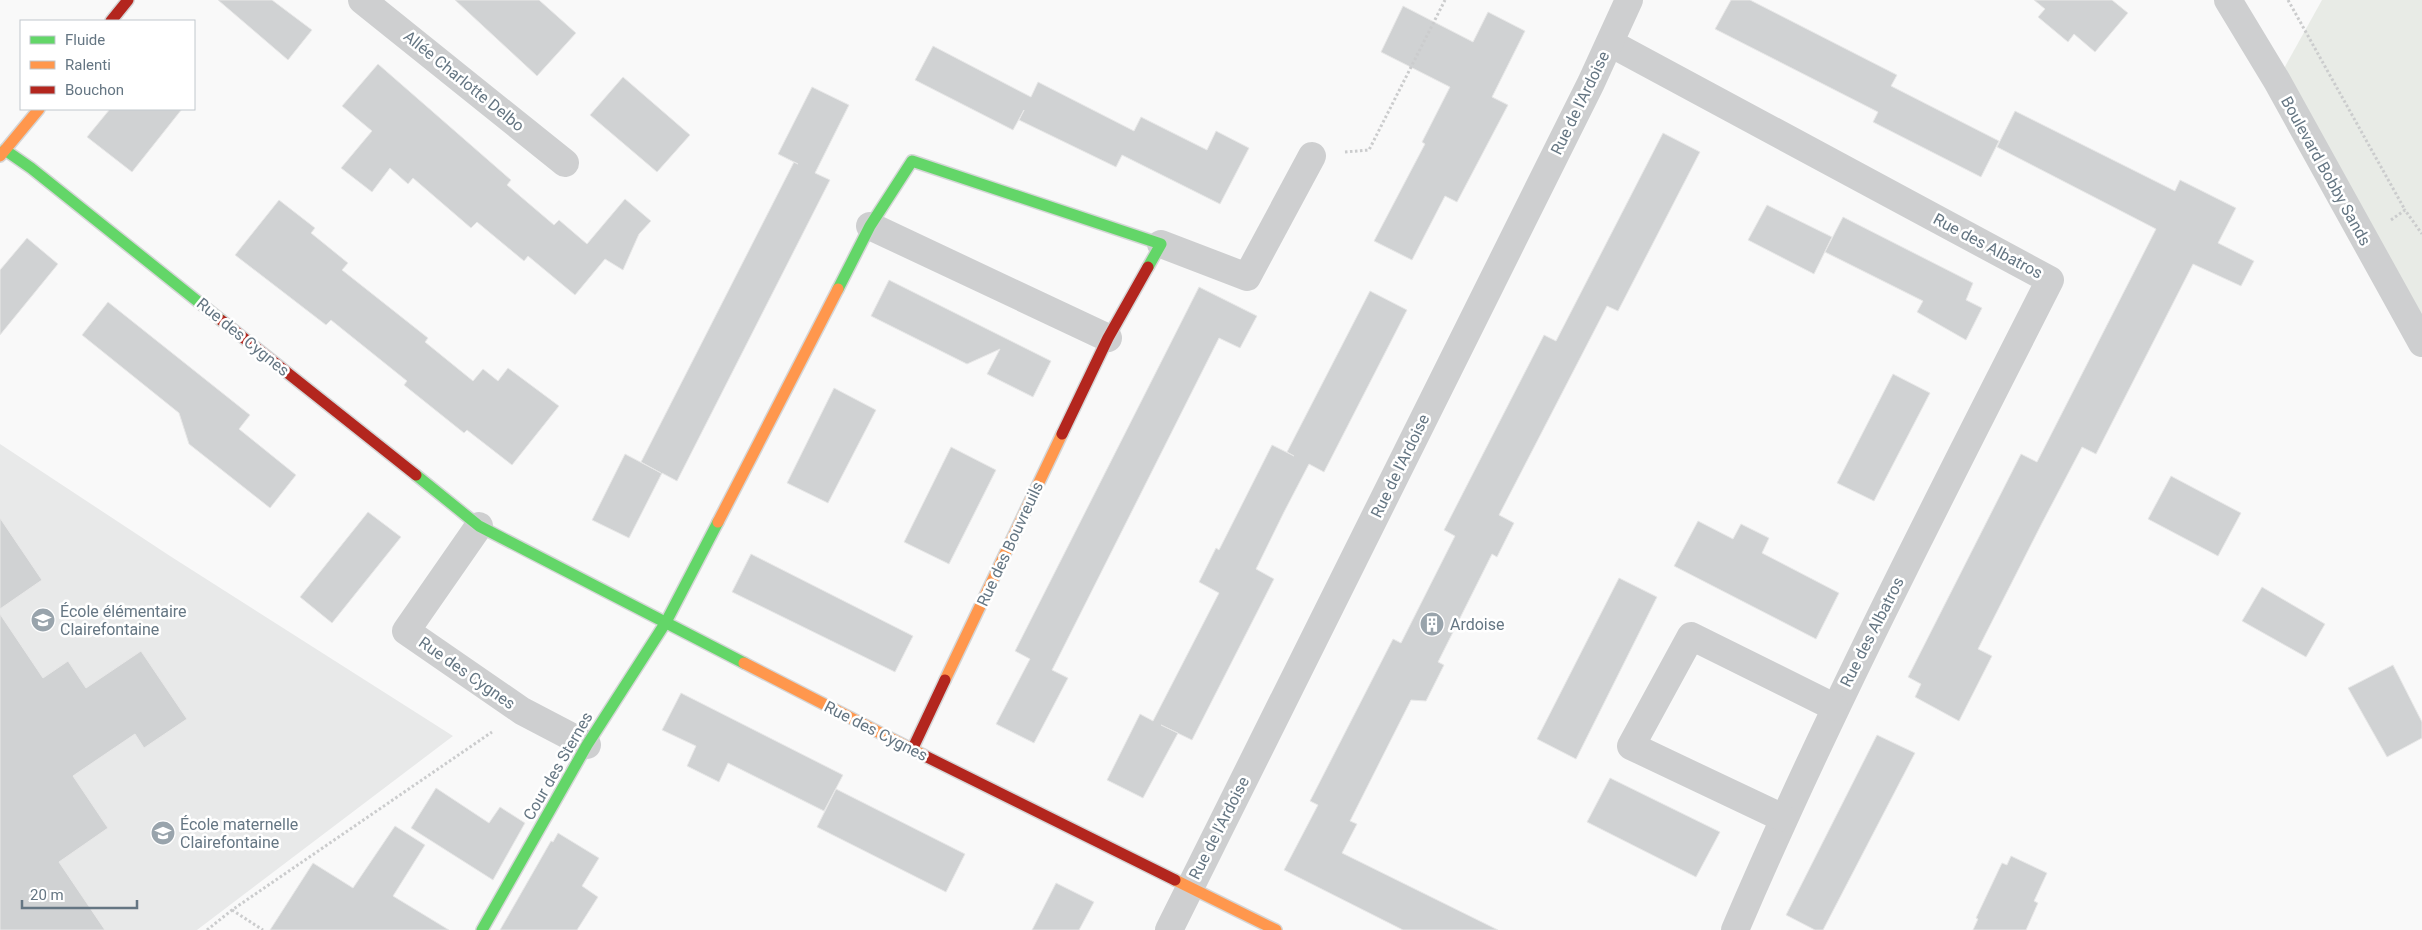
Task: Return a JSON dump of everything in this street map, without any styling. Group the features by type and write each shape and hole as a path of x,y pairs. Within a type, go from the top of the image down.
{"street":[{"path":"112,20 128,0"},
{"name":"Allée Charlotte Delbo","path":"362,0 565,163"},
{"name":"Rue de l'Ardoise","path":"1169,930 1610,44 1629,0"},
{"name":"Boulevard Bobby Sands","path":"2228,0 2277,81 2422,343"},
{"name":"Rue des Albatros","path":"1610,44 2050,280 1834,707 1783,818 1735,930"},
{"path":"2,153 38,110"},
{"name":"Rue des Cygnes","path":"2,153 31,168 479,526 912,750 1276,930"},
{"path":"666,622 870,226 912,161 1161,244 1247,277 1312,156"},
{"path":"870,226 1108,338"},
{"name":"Rue des Bouvreuils","path":"912,750 1108,338 1161,244"},
{"name":"Rue des Cygnes","path":"479,526 406,631 522,711 588,745"},
{"name":"Cour des Sternes","path":"482,930 588,745 666,622"},
{"name":"Rue des Albatros","path":"1783,818 1632,746 1691,636 1834,707"}],"path":[{"path":"1312,156 1370,150 1445,0"},
{"path":"2288,0 2405,210"},
{"path":"207,930 232,910 522,711"},
{"path":"232,910 263,930"}],"shaded area":[{"path":"2322,0 2422,0 2422,343 2277,81"},
{"name":"École maternelle Clairefontaine","path":"0,444 170,556 453,736 197,930 0,930"}],"building":[{"path":"218,0 272,0 312,30 288,60"},
{"path":"455,0 539,0 576,33 537,76"},
{"path":"1731,0 1750,0 1897,75 1891,86 1999,141 1981,177 1873,122 1878,112 1715,29"},
{"path":"2034,0 2112,0 2128,13 2095,52 2074,34 2068,42 2038,17 2045,9"},
{"path":"1403,6 1473,42 1488,12 1525,31 1492,97 1508,105 1457,202 1445,196 1412,260 1374,241 1425,144 1422,142 1450,87 1381,52"},
{"path":"933,46 1031,97 1038,82 1134,131 1141,117 1207,150 1216,131 1249,148 1220,204 1122,155 1116,167 1019,120 1024,110 1013,130 915,80"},
{"path":"378,64 511,180 507,185 554,225 559,220 587,244 625,199 651,221 639,234 623,270 605,259 575,295 528,256 524,261 477,222 471,228 413,178 408,184 390,168 372,192 341,168 372,131 342,106"},
{"path":"623,77 690,135 657,172 590,115"},
{"path":"812,87 849,105 815,173 830,180 677,481 662,473 629,538 592,520 625,454 661,473 641,462 794,162 778,154"},
{"path":"109,110 181,110 132,172 87,137"},
{"path":"2015,111 2175,191 2180,180 2236,208 2218,243 2254,261 2241,286 2193,264 2096,454 2082,447 2042,523 1978,649 1992,656 1959,721 1915,697 1921,684 1908,677 2021,454 2037,462 2156,229 1997,147"},
{"path":"1663,133 1700,152 1618,311 1607,306 1499,515 1514,523 1497,557 1492,554 1438,662 1444,665 1426,701 1411,700 1350,821 1357,824 1342,853 1498,930 1403,930 1284,870 1318,805 1310,801 1393,639 1401,643 1455,536 1444,530 1544,335 1556,341"},
{"path":"279,200 315,228 311,233 348,263 342,270 428,338 425,342 473,381 483,369 498,381 508,368 559,406 512,465 467,430 464,433 404,385 407,381 331,320 326,325 235,255"},
{"path":"1767,205 1832,237 1814,274 1748,240"},
{"path":"1843,217 1973,283 1966,300 1982,308 1966,340 1917,312 1923,301 1825,252"},
{"path":"27,238 58,264 0,335 0,270"},
{"path":"889,280 1051,361 1033,397 987,374 1000,349 967,364 871,316"},
{"path":"1199,287 1257,316 1240,348 1219,338 1052,670 1068,678 1034,743 996,724 1030,659 1015,651"},
{"path":"1370,291 1407,310 1324,472 1309,464 1284,512 1256,569 1274,579 1192,740 1178,733 1143,798 1107,780 1140,714 1153,721 1219,593 1199,582 1216,548 1219,550 1272,445 1294,456 1287,452"},
{"path":"108,302 250,415 239,429 296,475 270,508 189,444 179,413 82,335"},
{"path":"1893,374 1930,393 1874,501 1837,483"},
{"path":"834,388 876,410 828,503 787,483"},
{"path":"951,447 996,470 949,564 904,542"},
{"path":"2171,476 2241,513 2218,556 2148,519"},
{"path":"368,512 401,537 332,623 300,597"},
{"path":"0,518 42,580 0,609"},
{"path":"1698,521 1733,539 1741,524 1769,538 1762,553 1839,593 1816,639 1674,566"},
{"path":"751,554 913,636 895,672 732,592"},
{"path":"1619,578 1657,597 1576,759 1537,739"},
{"path":"2262,587 2325,624 2306,657 2242,621"},
{"path":"0,614 43,678 68,661 86,688 141,651 187,719 144,748 135,734 73,776 108,828 59,862 105,930 0,930"},
{"path":"2393,665 2422,722 2422,738 2387,757 2348,688"},
{"path":"681,693 843,775 824,811 728,763 719,782 687,766 696,746 662,730"},
{"path":"1877,735 1915,753 1823,930 1815,930 1786,915"},
{"path":"1610,778 1720,832 1696,877 1587,822"},
{"path":"436,788 489,823 500,807 525,823 493,880 411,828"},
{"path":"836,789 965,854 946,892 817,827"},
{"path":"395,826 425,845 393,896 449,930 270,930 313,863 353,888"},
{"path":"558,833 599,858 582,886 598,897 577,930 500,930 551,841 553,842"},
{"path":"2011,856 2047,873 2034,901 2038,903 2026,930 1973,930 1978,919 1976,918 2002,863 2007,865"},
{"path":"1056,883 1094,902 1079,930 1032,930"}],"traffic: fast":[{"path":"5,150 31,168 221,320"},
{"path":"838,289 870,226 912,161 1161,244 1148,267"},
{"path":"416,475 479,526 744,663"},
{"path":"482,930 587,745 666,622 718,522"}],"traffic: slow":[{"path":"0,156 38,110"},
{"path":"718,522 838,289"},
{"path":"945,680 1062,434"},
{"path":"744,663 923,755"},
{"path":"1175,880 1276,930"}],"traffic: jam":[{"path":"112,20 128,0"},
{"path":"1062,434 1108,338 1148,267"},
{"path":"221,320 416,475"},
{"path":"912,750 945,680"},
{"path":"923,755 1175,880"}],"place":[{"name":"École élémentaire Clairefontaine","path":"43,620"},
{"name":"Ardoise","path":"1432,624"},
{"name":"École maternelle Clairefontaine","path":"163,833"}]}
